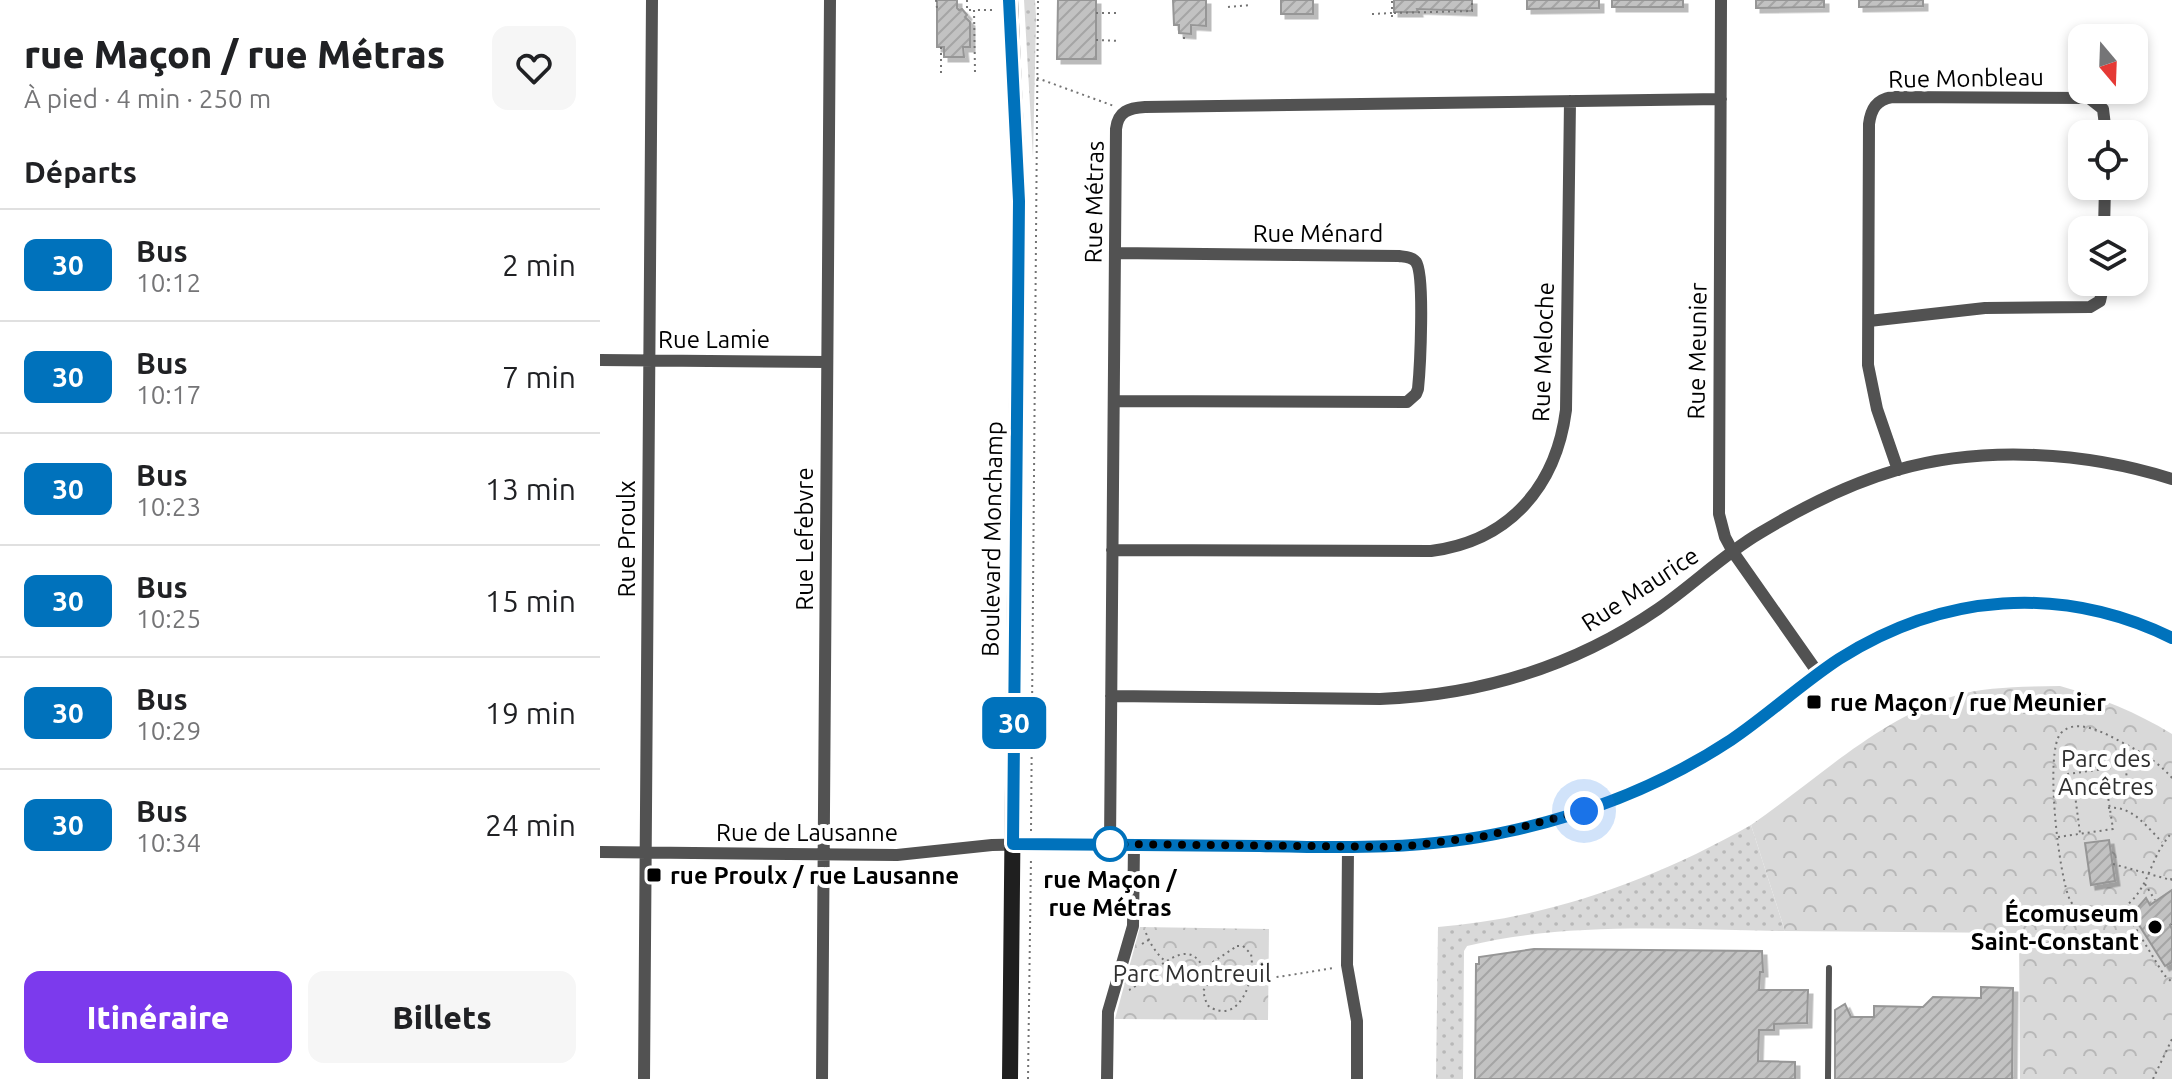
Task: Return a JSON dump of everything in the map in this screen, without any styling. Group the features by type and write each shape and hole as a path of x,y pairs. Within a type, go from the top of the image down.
{"street":[{"name":"Rue Proulx","path":"644,1079 652,0"},
{"name":"Rue Lefebvre","path":"822,1079 830,0"},
{"name":"Boulevard Monchamp","path":"1010,0 1019,201 1010,1079"},
{"name":"Rue Meunier","path":"1721,0 1720,524 1733,552 1818,673"},
{"name":"Rue Monbleau","path":"1898,470 1870,380 1869,124 1872,110 1879,101 1899,97 2089,98 2103,109 2104,120"},
{"name":"Rue Métras","path":"1110,844 1117,124 1128,110 1721,99"},
{"name":"Rue Meloche","path":"1112,550 1431,551 1473,540 1507,522 1520,511 1549,472 1561,442 1566,410 1570,101"},
{"name":"Rue Ménard","path":"1114,401 1407,402 1418,389 1421,282 1416,262 1412,258 1399,256 1115,253"},
{"path":"1869,321 1985,308 2090,307 2100,301 2101,296"},
{"name":"Rue Lamie","path":"600,360 827,362"},
{"name":"Rue Maurice","path":"1111,696 1380,699 1444,694 1492,685 1548,667 1606,642 1660,608 1757,535 1826,496 1898,470 2015,454 2100,462 2172,479"},
{"name":"Rue de Lausanne","path":"600,852 919,854 1013,844 1348,848 1401,847 1486,836 1549,822 1650,784 1711,752 1763,718 1818,673 1869,641 1899,626 1949,611 1999,603 2041,603 2109,613 2172,638"},
{"path":"1107,1079 1108,1012 1133,926 1134,845"},
{"path":"1348,848 1347,955 1357,1021 1357,1079"}],"lane":[{"path":"1828,1079 1829,968"}],"path":[{"path":"936,0 937,8"},
{"path":"967,0 966,11 993,10"},
{"name":"Boulevard Monchamp","path":"1031,833 1038,0"},
{"path":"1392,0 1392,15"},
{"path":"1372,14 1472,11 1472,0"},
{"path":"1228,7 1251,5"},
{"path":"974,10 975,72"},
{"path":"1096,13 1119,13"},
{"path":"1184,34 1184,39"},
{"path":"1096,40 1119,41"},
{"path":"941,47 941,73"},
{"path":"1036,77 1115,107"},
{"path":"2172,778 2153,759 2097,729 2074,726 2064,730 2055,741 2052,763 2058,837 2067,892 2082,913 2101,917 2123,908 2144,884 2163,844 2172,834"},
{"path":"2058,837 2113,829 2107,790 2111,786 2128,784 2125,766 2068,774 2070,790 2075,795 2080,833"},
{"path":"2109,808 2127,811 2163,844"},
{"path":"1028,1079 1031,860"},
{"path":"2113,864 2171,880 2172,875"},
{"path":"2144,884 2155,900"},
{"path":"2123,908 2164,975 2172,982"},
{"path":"1136,944 1151,939 1164,962 1190,977 1252,979 1340,967"},
{"path":"1240,945 1251,954 1252,979 1243,998 1231,1010 1212,1009 1203,999 1209,969 1220,955 1240,945"},
{"path":"1124,990 1135,987 1164,962 1189,956 1199,960 1203,968 1209,969"},
{"path":"2153,1079 2172,1039"}],"green space":[{"path":"1024,0 1035,0 1036,16 1033,158"},
{"name":"Parc des Ancêtres","path":"2060,686 2118,706 2172,734 2172,1079 2020,1079 2019,933 1785,931 1751,825 1872,736 1924,707 1978,691"},
{"name":"Parc des Ancêtres","path":"2123,769 2125,783 2105,787 2111,829 2082,833 2071,776"},
{"path":"1751,825 1785,931 1586,930 1506,938 1467,946 1464,951 1463,1079 1436,1079 1438,927 1520,915 1600,893 1677,863"},
{"name":"Parc Montreuil","path":"1140,927 1269,929 1268,1020 1115,1019"}],"building":[{"path":"937,0 957,0 957,8 967,15 970,47 963,47 964,57 944,57 944,47 937,47"},
{"path":"1058,0 1096,0 1096,59 1057,59"},
{"path":"1173,0 1206,0 1206,26 1191,25 1191,34 1179,33 1179,25 1174,25"},
{"path":"1281,0 1313,0 1313,14 1281,14"},
{"path":"1394,0 1472,0 1472,11 1417,9 1418,12 1394,12"},
{"path":"1527,0 1599,0 1599,8 1527,9"},
{"path":"1612,0 1683,0 1683,7 1612,7"},
{"path":"1756,0 1824,0 1824,7 1756,8"},
{"path":"1859,0 1923,0 1923,6 1859,7"},
{"path":"2109,840 2115,881 2091,885 2085,843"},
{"name":"Écomuseum Saint-Constant","path":"2172,890 2172,962 2165,966 2132,914 2146,898 2150,905"},
{"path":"1534,949 1762,951 1763,972 1760,972 1759,990 1808,990 1807,1023 1774,1024 1774,1030 1759,1030 1758,1061 1795,1062 1795,1079 1475,1079 1476,964 1479,964 1479,957"},
{"path":"1981,987 2013,988 2012,1079 1835,1079 1835,1010 1845,1004 1851,1017 1874,1017 1874,1006 1923,1007 1933,997 1981,998"}],"bus line":[{"name":"30","path":"1009,0 1019,201 1013,844 1348,848 1460,841 1538,825 1584,811 1670,775 1731,740 1818,673 1869,641 1899,626 1949,611 2007,602 2064,605 2109,613 2172,638"}],"place":[{"name":"rue Maçon / rue Meunier","path":"1814,702"},
{"name":"rue Maçon / rue Métras","path":"1110,844"},
{"name":"rue Proulx / rue Lausanne","path":"654,875"},
{"name":"Écomuseum Saint-Constant","path":"2155,927"}],"route":[{"path":"1110,844 1401,847 1486,836 1584,811"}]}
